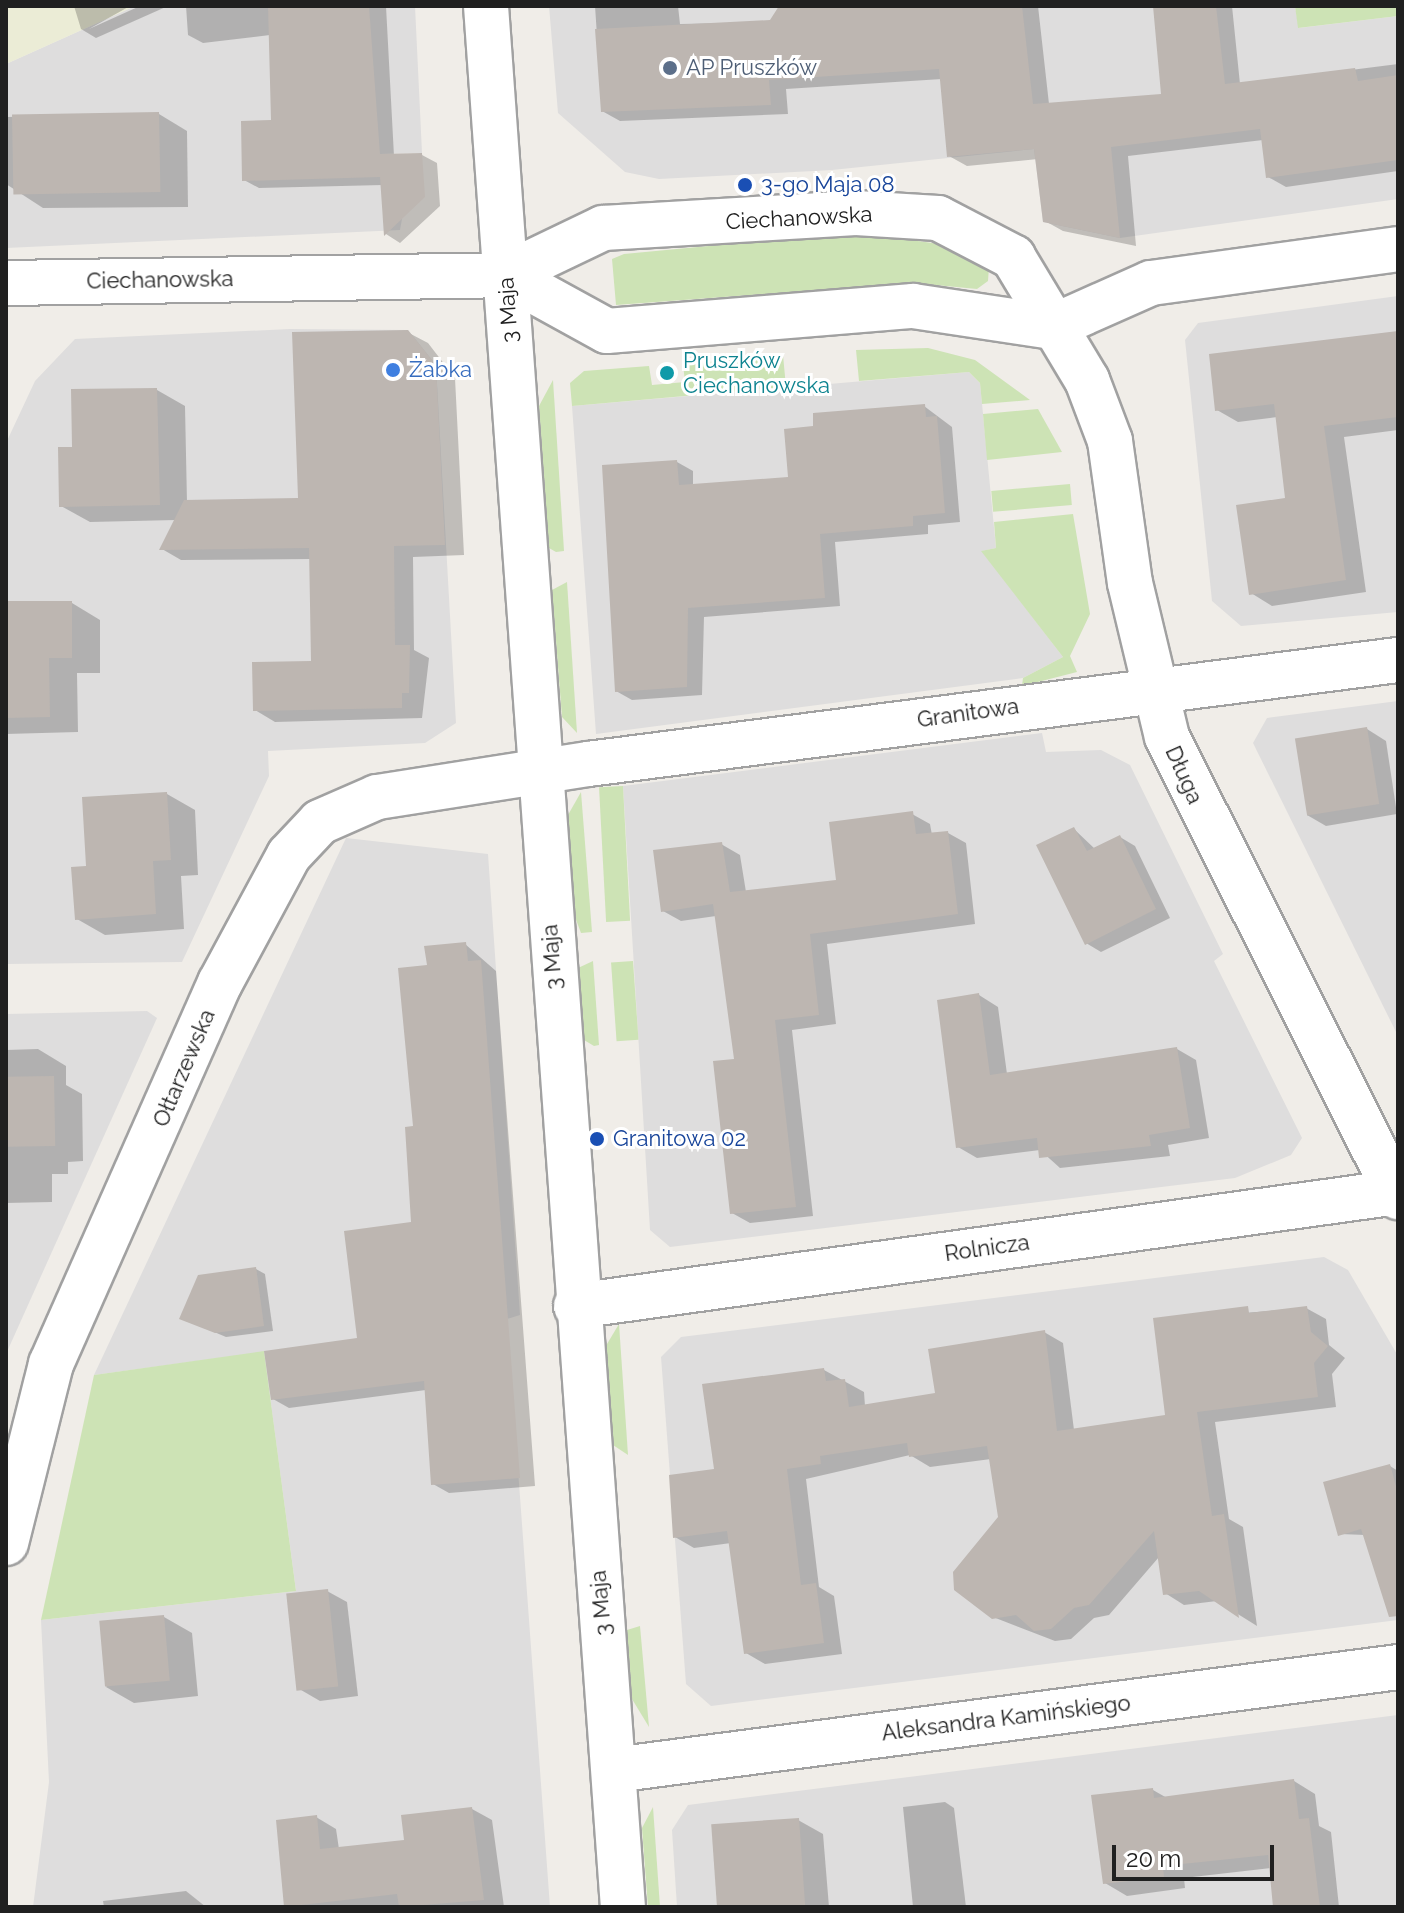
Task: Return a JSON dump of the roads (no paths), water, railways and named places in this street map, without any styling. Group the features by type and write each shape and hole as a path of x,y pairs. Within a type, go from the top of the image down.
{"street":[{"name":"3 Maja","path":"486,6 576,1306 623,1907"},
{"name":"Ciechanowska","path":"6,283 505,275 603,228 904,213 938,218 1013,257 1052,327"},
{"path":"1052,327 1151,283 1398,249"},
{"name":"Ciechanowska","path":"505,275 607,331 913,306 1052,327"},
{"name":"Długa","path":"1052,327 1087,380 1110,441 1150,688 1195,802 1397,1194"},
{"name":"Granitowa","path":"539,773 1150,688 1398,660"},
{"name":"Ołtarzewska","path":"6,1543 51,1364 220,983 289,855 320,822 354,804 539,773"},
{"name":"Rolnicza","path":"576,1306 1397,1194"},
{"name":"Aleksandra Kamińskiego","path":"614,1770 1398,1667"}],"place":[{"name":"AP Pruszków","path":"670,68"},
{"name":"3-go Maja 08","path":"745,185"},
{"name":"Żabka","path":"393,370"},
{"name":"Pruszków Ciechanowska","path":"667,373"},
{"name":"Granitowa 02","path":"597,1139"}]}
